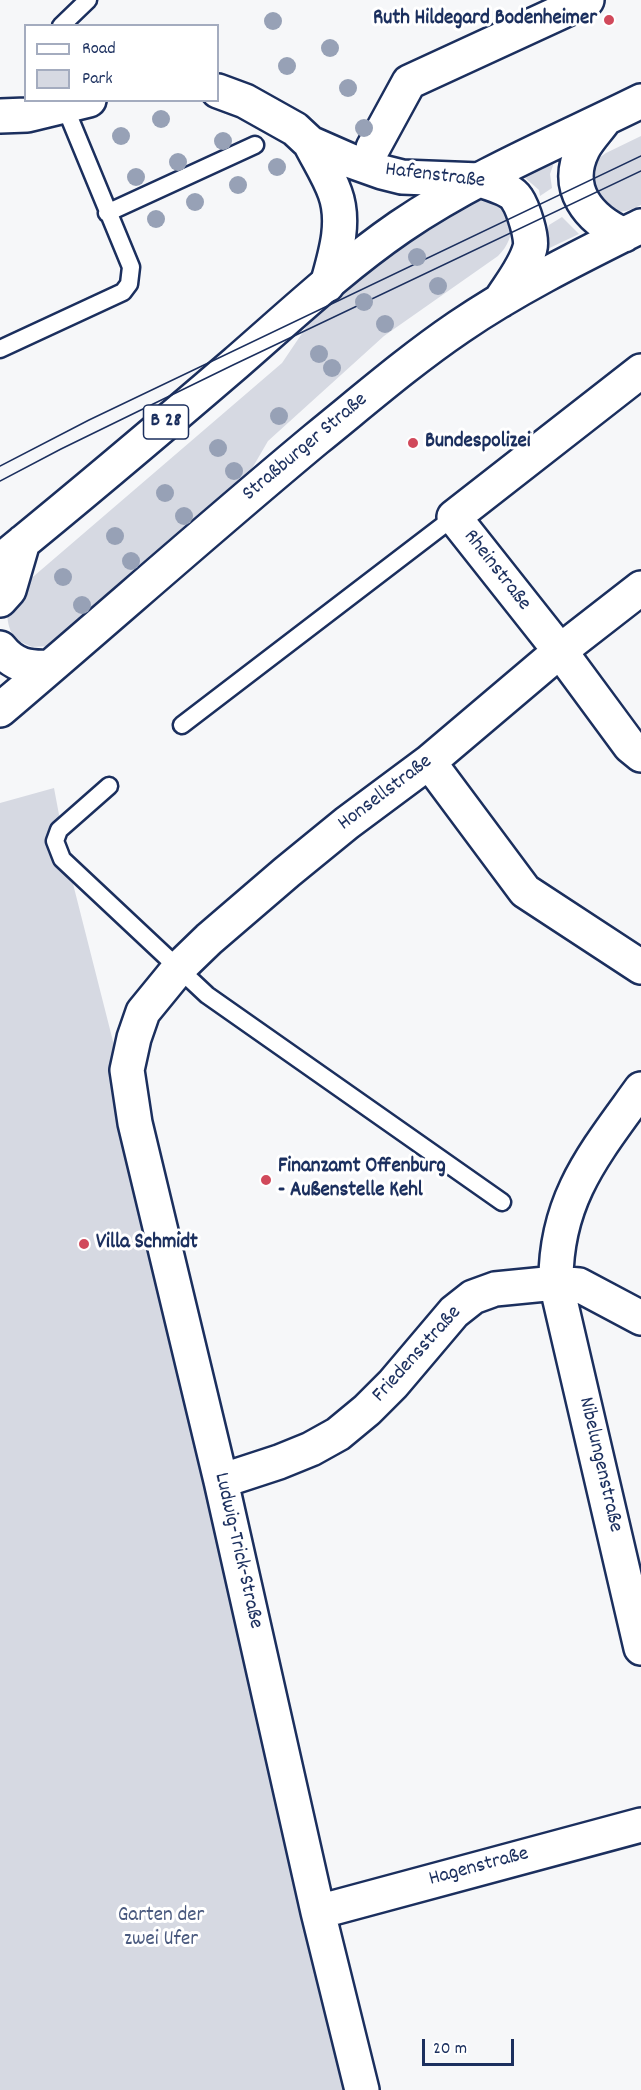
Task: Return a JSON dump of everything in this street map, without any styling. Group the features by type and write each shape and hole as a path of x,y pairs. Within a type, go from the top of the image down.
{"street":[{"path":"373,148 409,82 587,0"},
{"name":"Hafenstraße","path":"219,92 244,101 295,129 310,143 351,161 402,177 480,180 498,186 517,198 528,226 531,247 518,273 499,302"},
{"name":"B 28","path":"11,552 327,285 399,228 480,180 641,101"},
{"path":"19,111 77,104"},
{"path":"607,118 583,149 576,174 577,186 582,200 592,214 608,227 632,231"},
{"name":"Hafenstraße","path":"310,143 335,194 339,212 338,249 327,285"},
{"name":"Straßburger Straße","path":"0,710 273,475 403,368 499,302 632,231"},
{"name":"Rheinstraße","path":"641,371 454,517 560,651 630,746 641,755"},
{"path":"0,600 9,590 11,552"},
{"name":"Honsellstraße","path":"143,1012 179,968 287,872 429,762 560,651 641,588"},
{"path":"0,648 6,656 20,665 33,668 50,667"},
{"path":"429,762 525,891 641,967"},
{"name":"Ludwig-Trick-Straße","path":"143,1012 134,1038 128,1070 135,1123 221,1481 318,1912 362,2090"},
{"path":"556,1283 556,1262 561,1229 570,1197 582,1173 641,1089"},
{"name":"Friedensstraße","path":"221,1481 300,1454 338,1434 393,1384 454,1312 472,1297 495,1289 556,1283 579,1285 640,1315"},
{"name":"Nibelungenstraße","path":"556,1283 641,1648"},
{"name":"Hagenstraße","path":"318,1912 641,1825"}],"lane":[{"path":"63,24 88,0"},
{"path":"0,349 123,292 129,284 130,267 107,213 77,104"},
{"path":"107,213 255,145"},
{"path":"182,725 454,517"},
{"path":"110,786 59,830 55,841 62,859 207,995 502,1202"}],"green space":[{"path":"641,136 641,205 623,211 610,210 589,188 592,163 606,153"},
{"path":"555,160 550,174 552,188 540,196 539,190 524,177"},
{"path":"487,199 504,208 511,223 509,240 498,256 384,336 268,441 247,477 50,646 32,647 14,639 8,624 8,613 20,588 282,363 311,320 337,292 419,235 477,200"},
{"path":"562,217 579,234 541,252 549,225"},
{"name":"Garten der zwei Ufer","path":"54,788 69,868 266,1644 361,2090 0,2090 0,803"}],"tram line":[{"path":"0,466 89,420 641,156"},
{"path":"0,481 233,365 641,171"}],"place":[{"name":"Ruth Hildegard Bodenheimer","path":"609,20"},
{"name":"Bundespolizei","path":"413,443"},
{"name":"Finanzamt Offenburg - Außenstelle Kehl","path":"266,1180"},
{"name":"Villa Schmidt","path":"84,1244"}]}
